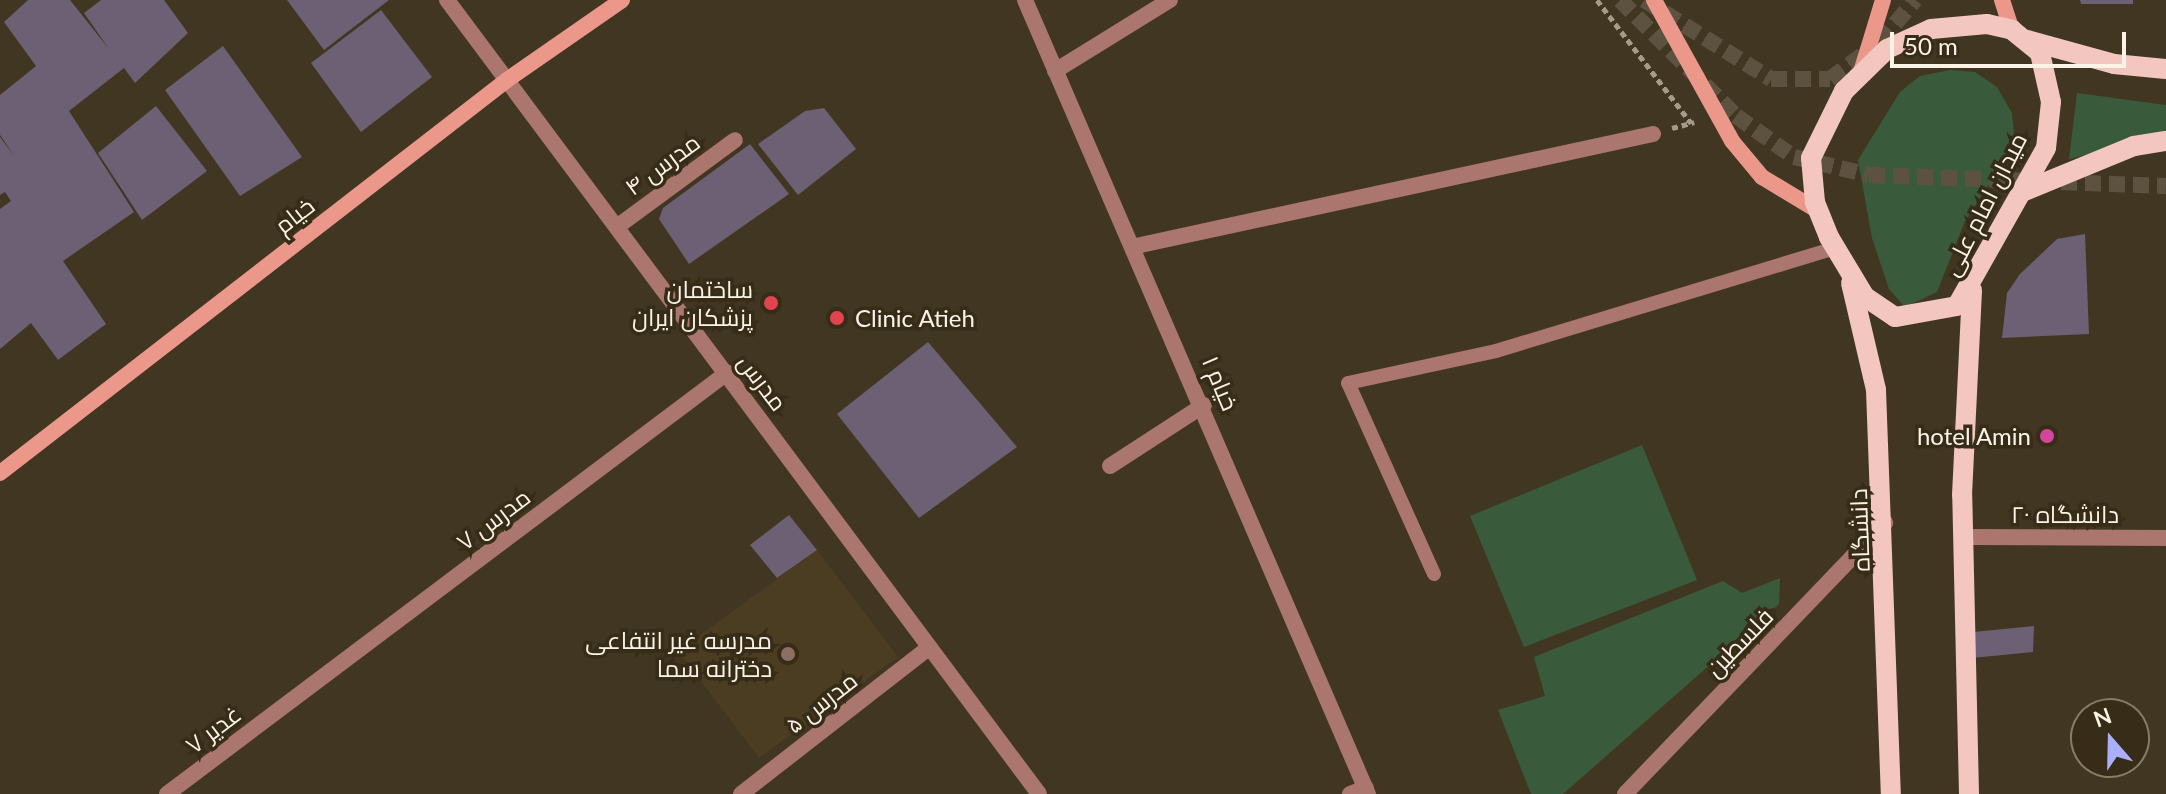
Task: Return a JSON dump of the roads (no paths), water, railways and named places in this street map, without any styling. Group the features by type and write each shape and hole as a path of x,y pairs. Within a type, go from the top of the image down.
{"main road":[{"name":"خیام","path":"0,473 507,80 622,0"},
{"path":"1654,0 1714,116 1762,177 1820,212"},
{"path":"1861,72 1883,0"},
{"path":"2002,0 2019,35 2114,64 2166,69"},
{"name":"میدان امام علی","path":"1931,29 2019,35 2040,53 2051,102 2046,148 1972,290 1957,306 1895,317 1865,297 1835,248 1820,212 1811,158 1823,123 1861,72 1931,29"},
{"path":"2022,192 2134,146 2166,141"},
{"name":"دانشگاه","path":"1846,268 1876,390 1886,522 1891,794"},
{"path":"1969,794 1963,537 1972,290"}],"street":[{"name":"مدرس","path":"447,0 1039,794"},
{"name":"خیام ۱","path":"1025,0 1204,405 1361,792"},
{"path":"1055,71 1170,0"},
{"path":"1136,246 1653,134"},
{"name":"مدرس ۴","path":"618,226 735,140"},
{"name":"مدرس ۷","path":"288,703 727,373"},
{"path":"1110,466 1204,405"},
{"name":"فلسطین","path":"1625,794 1886,522"},
{"name":"دانشگاه ۲۰","path":"1963,537 2166,538"},
{"name":"مدرس ۵","path":"741,794 930,647"},
{"name":"غدیر ۷","path":"167,794 288,703"}],"lane":[{"path":"1434,574 1348,383 1496,351 1835,248"}],"tunnel":[{"path":"1620,0 1736,116 1794,157 1869,175 2166,186"},
{"path":"1644,0 1771,79 1830,79 1880,42 1915,0"}],"place":[{"name":"ساختمان پزشکان ایران","path":"771,303"},
{"name":"Clinic Atieh","path":"837,318"},
{"name":"hotel Amin","path":"2047,436"},
{"name":"مدرسه غیر انتفاعی دخترانه سما","path":"788,654"}]}
